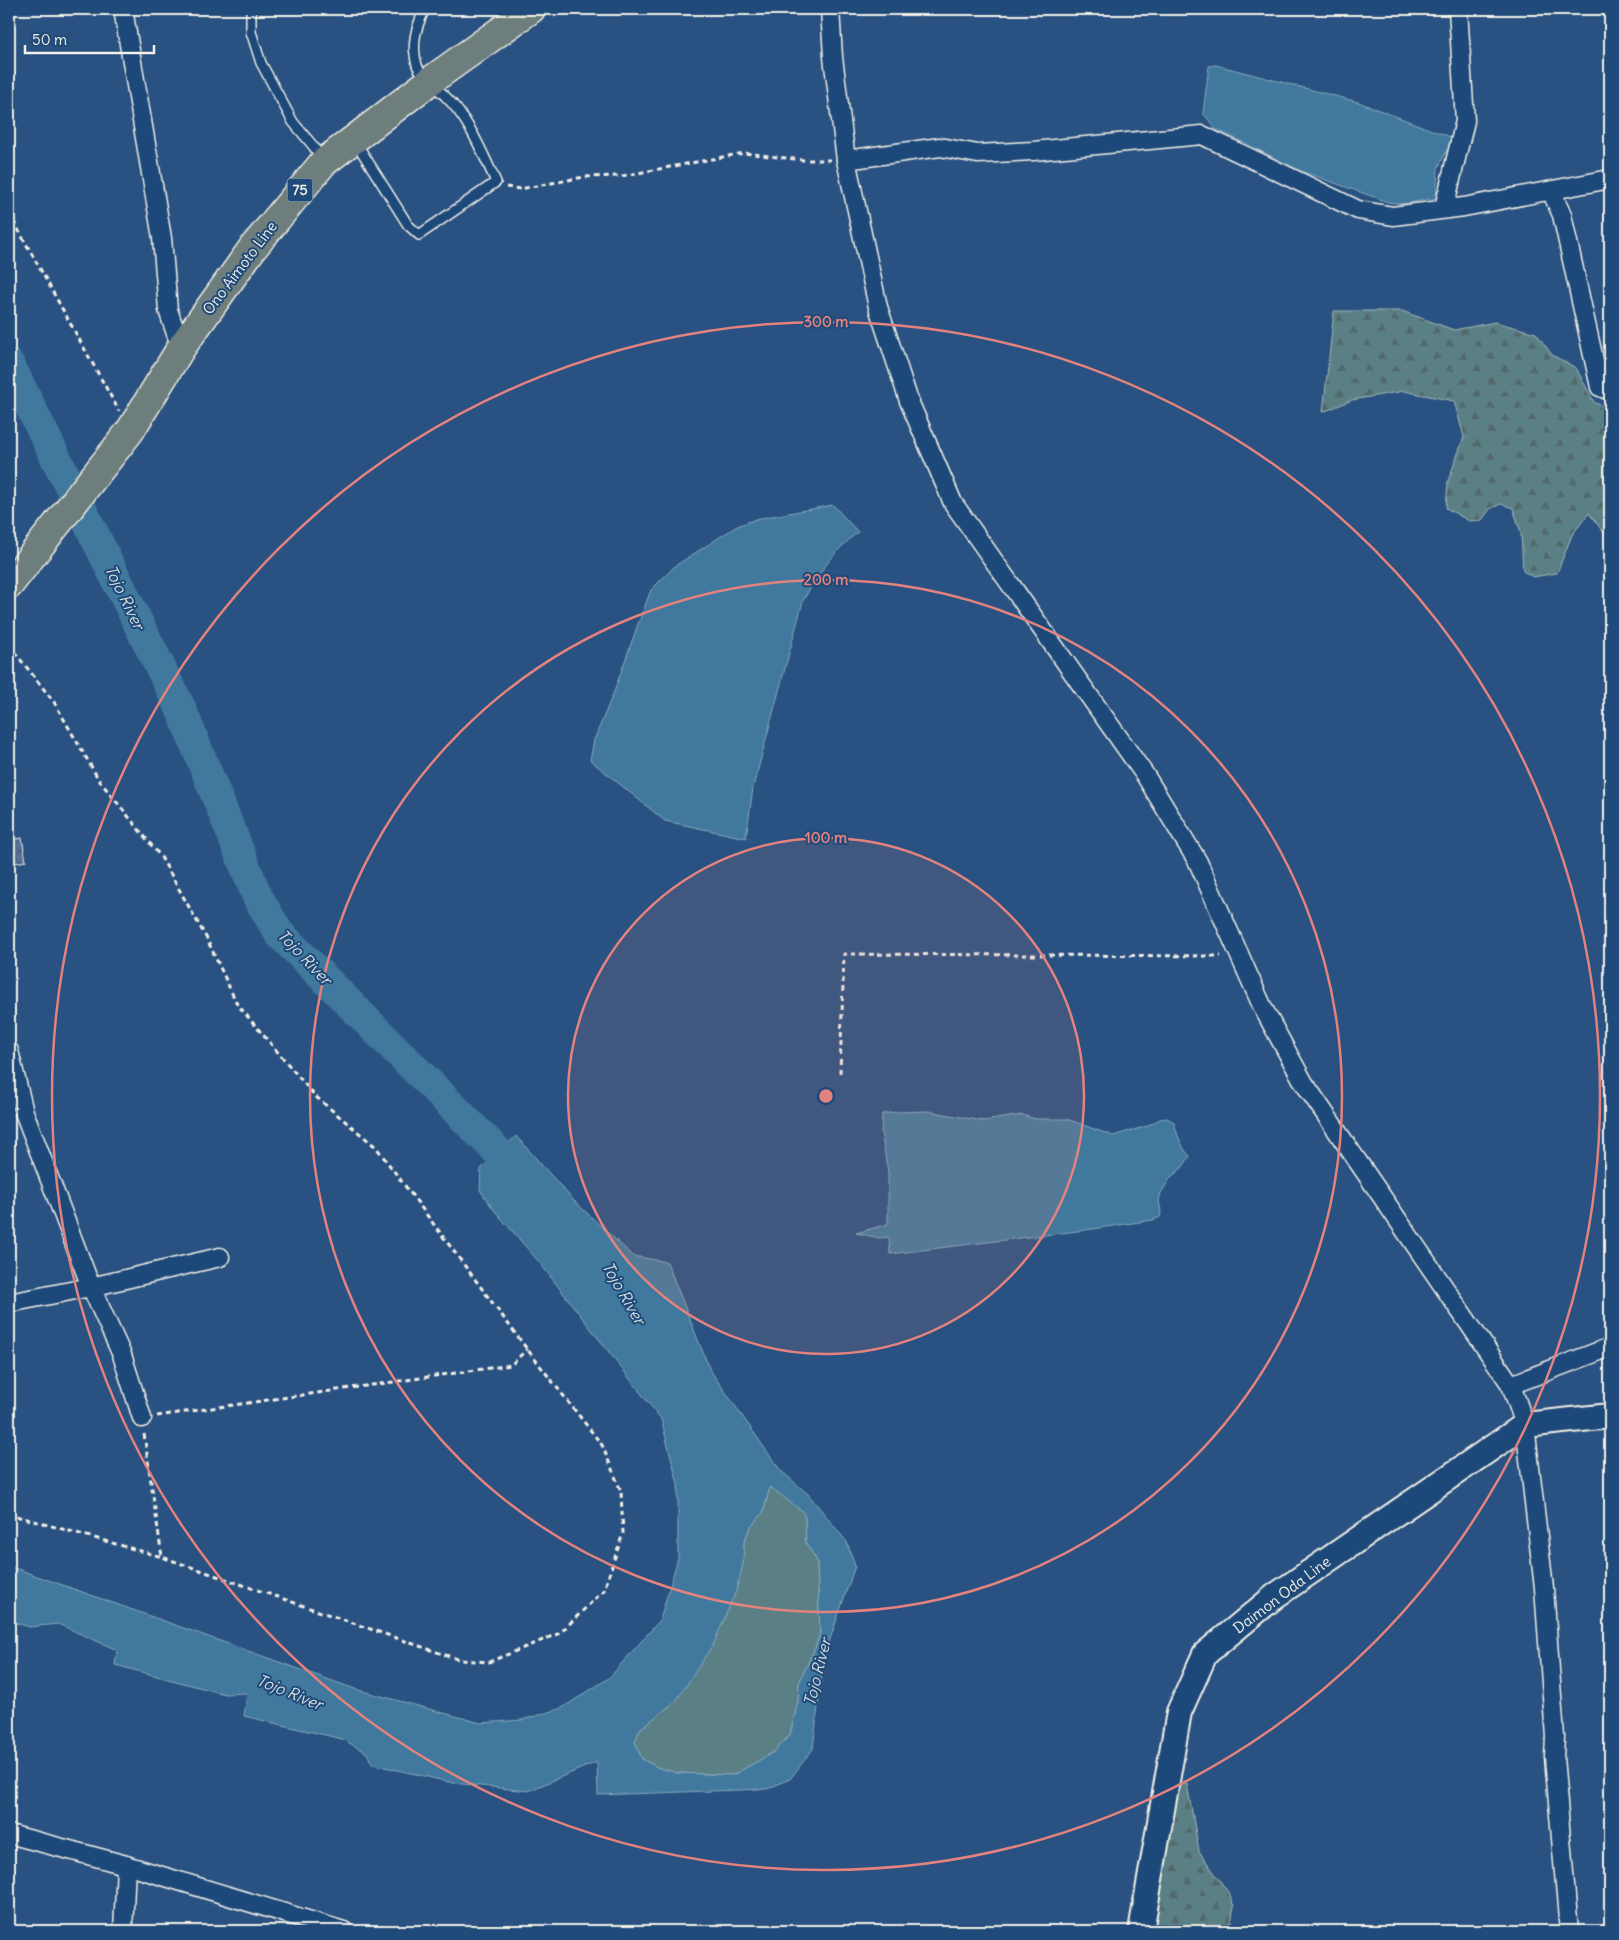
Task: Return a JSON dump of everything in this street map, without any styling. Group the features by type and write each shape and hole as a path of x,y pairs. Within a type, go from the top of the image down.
{"main road":[{"name":"Ono Aimoto Line","path":"9,585 130,431 180,348 252,249 323,162 430,81 531,9"},
{"name":"Daimon Oda Line","path":"1141,1931 1179,1712 1205,1654 1275,1596 1525,1426 1610,1416"}],"street":[{"path":"123,9 162,238 168,310 180,348"},
{"path":"830,9 833,57 846,160 878,307 909,401 953,503 1145,776 1198,862 1263,1008 1304,1083 1511,1385 1525,1426 1544,1588 1555,1737 1554,1757 1570,1931"},
{"path":"1444,208 1465,121 1458,9"},
{"path":"846,160 940,147 978,154 1034,151 1202,135 1358,210 1393,216 1464,206 1610,179"},
{"path":"1551,191 1562,215 1600,387 1610,391"},
{"path":"9,1051 24,1112 91,1287 122,1355 142,1418"},
{"path":"9,1303 91,1287 220,1257"},
{"path":"1511,1385 1610,1347"},
{"path":"9,1834 126,1865 344,1931"},
{"path":"123,1931 126,1865"}],"lane":[{"path":"251,9 251,32 261,63 293,122 314,147 323,162"},
{"path":"354,139 408,225 419,235 496,182 469,126 452,102 417,66 414,41 416,28 425,9"}],"path":[{"path":"496,182 508,188 520,189 584,177 622,176 744,153 803,160 846,160"},
{"path":"9,213 130,431"},
{"path":"9,645 54,702 99,780 161,857 207,939 237,1004 315,1096 376,1147 527,1349 602,1445 621,1491 623,1533 604,1590 560,1633 489,1662 460,1660 162,1557 9,1514"},
{"path":"840,1073 844,954 1241,956"},
{"path":"162,1557 142,1418 511,1365 527,1349"}],"green space":[{"path":"1334,311 1402,311 1454,330 1495,322 1536,333 1552,355 1576,368 1594,402 1610,410 1610,549 1604,533 1589,513 1572,535 1557,573 1533,577 1523,571 1521,533 1513,508 1501,504 1490,509 1482,520 1469,521 1446,508 1448,481 1464,437 1454,401 1404,391 1352,400 1323,412"},
{"path":"770,1486 802,1510 805,1517 806,1543 817,1561 820,1633 799,1683 798,1702 790,1735 774,1752 733,1775 677,1773 659,1768 642,1759 635,1742 640,1729 676,1701 743,1564 744,1541 750,1528 763,1513"},
{"path":"1187,1784 1199,1851 1230,1895 1234,1907 1229,1931 1153,1931 1172,1786"}],"water":[{"path":"1216,65 1358,102 1453,138 1438,168 1436,198 1402,204 1388,202 1301,171 1216,129 1203,113 1209,66"},
{"path":"833,505 858,532 827,564 803,601 753,788 746,838 665,821 590,760 594,740 614,692 651,590 675,566 737,526 756,519"},
{"path":"928,1111 983,1121 1022,1115 1036,1119 1067,1119 1113,1136 1167,1118 1174,1122 1182,1145 1190,1156 1182,1168 1171,1177 1161,1193 1159,1201 1160,1217 1153,1220 890,1254 889,1237 879,1238 856,1233 888,1224 888,1172 881,1132 882,1114"},
{"path":"516,1136 573,1200 633,1256 667,1262 710,1370 780,1470 808,1494 847,1542 855,1566 824,1657 813,1749 790,1779 767,1789 598,1795 597,1762 528,1791 453,1783 372,1764 367,1753 342,1739 244,1716 247,1693 225,1694 115,1665 117,1650 58,1624 30,1627 9,1621 9,1566 355,1689 481,1723 522,1720 562,1708 609,1678 660,1620 678,1558 678,1484 661,1419 539,1262 494,1210 480,1190 481,1169","holes":["770,1487 802,1511 805,1517 806,1543 817,1561 820,1633 799,1683 798,1702 790,1735 774,1752 733,1775 677,1773 659,1768 642,1759 635,1742 640,1729 676,1701 714,1643 736,1591 743,1564 744,1541 750,1528 763,1513"]}],"building":[{"path":"22,838 26,861 9,864 9,840"}],"waterway":[{"name":"Tojo River","path":"9,364 181,709 258,898 279,933 528,1182"}]}
